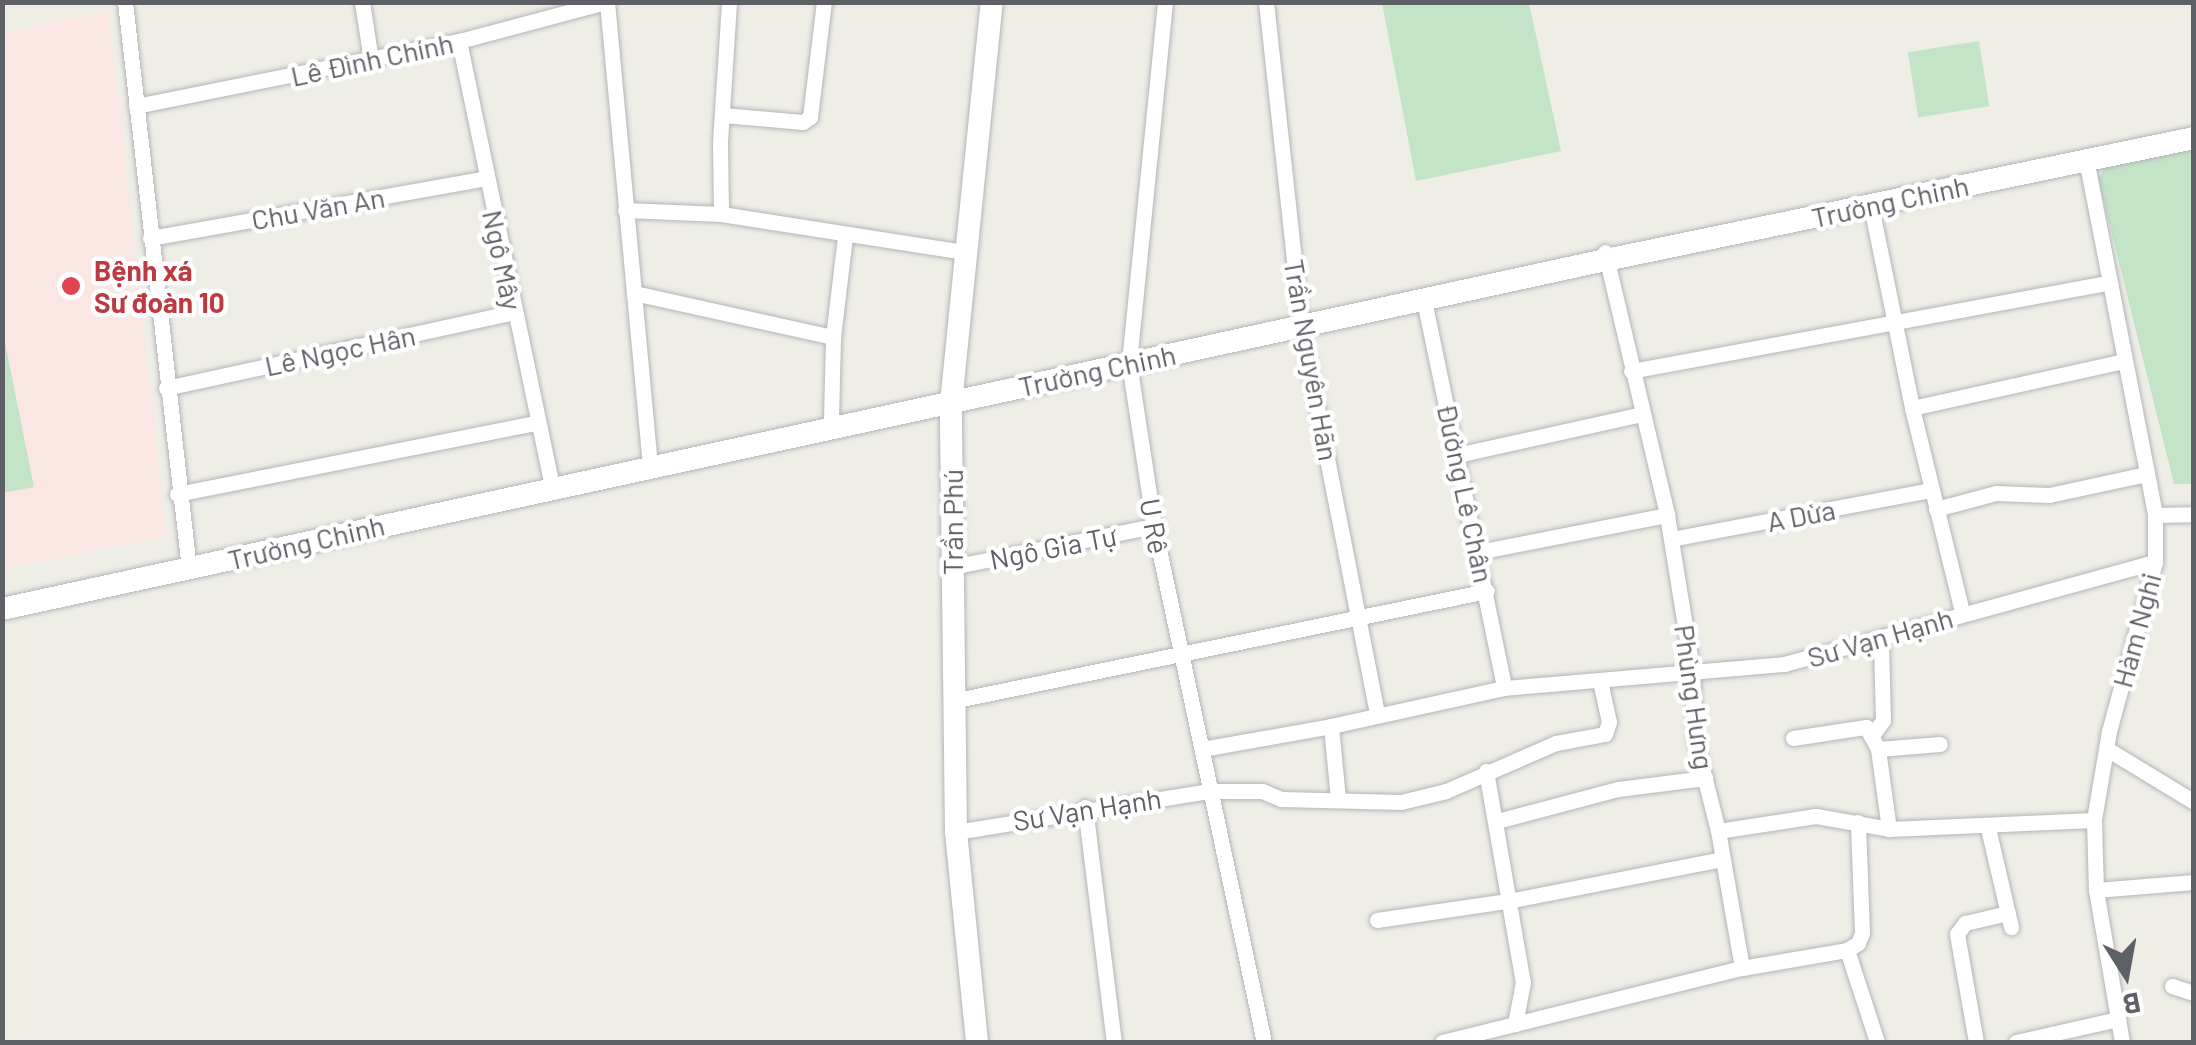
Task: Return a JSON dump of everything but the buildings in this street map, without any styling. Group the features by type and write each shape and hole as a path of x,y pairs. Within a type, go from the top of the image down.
{"street":[{"path":"125,2 187,561"},
{"path":"362,2 371,60"},
{"path":"606,2 649,457"},
{"name":"Lê Đình Chính","path":"136,106 460,41 606,2"},
{"path":"720,214 729,2"},
{"path":"722,116 803,122 810,117 824,2"},
{"name":"Trần Phú","path":"977,1042 956,832 951,397 992,2"},
{"name":"U Rê","path":"1165,2 1129,358 1154,526 1264,1042"},
{"name":"Trần Nguyên Hãn","path":"1266,2 1301,321 1377,714"},
{"name":"Ngô Mây","path":"460,41 550,478"},
{"name":"Trường Chinh","path":"2,594 187,561 2194,128"},
{"name":"Trường Chinh","path":"1301,321 1424,300 1606,256 1871,206 2194,138"},
{"name":"Hàm Nghi","path":"2086,159 2154,516 2155,562 2106,749 2094,820 2096,890 2122,1042"},
{"name":"Chu Văn An","path":"150,238 486,178"},
{"path":"1871,206 1912,408 1962,612"},
{"path":"625,210 720,214 964,252"},
{"path":"831,419 833,337 845,236"},
{"name":"Phùng Hưng","path":"1606,256 1667,515 1692,669 1696,740 1718,830 1742,968"},
{"path":"1631,371 2110,282"},
{"path":"634,293 833,337"},
{"name":"Đường Lê Chân","path":"1424,300 1504,688"},
{"name":"Lê Ngọc Hân","path":"166,388 514,312"},
{"path":"1912,408 2124,361"},
{"name":"Trường Chinh","path":"2,609 187,561 550,478 951,397"},
{"path":"1457,455 1642,414"},
{"path":"178,494 537,423"},
{"path":"1936,509 1996,493 2049,495 2146,474"},
{"name":"A Dừa","path":"1671,540 1931,490"},
{"path":"2154,516 2194,514"},
{"path":"1478,552 1667,515"},
{"name":"Ngô Gia Tự","path":"952,567 1154,526"},
{"name":"Sư Vạn Hạnh","path":"1202,748 1331,726 1504,688 1784,664 1881,641 1962,612 2155,562"},
{"path":"952,702 1487,591"},
{"path":"1875,741 1883,720 1881,641"},
{"name":"Sư Vạn Hạnh","path":"956,832 1210,790 1262,791 1281,799 1401,802 1446,791 1556,743 1604,734 1610,722 1600,681"},
{"path":"1331,726 1338,799"},
{"path":"1793,738 1866,727 1875,741 1889,828"},
{"path":"1875,741 1940,744"},
{"path":"2106,749 2194,802"},
{"path":"1486,771 1523,982 1515,1024"},
{"path":"1497,822 1618,789 1705,778"},
{"path":"1085,808 1114,1042"},
{"path":"1718,830 1816,816 1889,828 1988,828 2094,820"},
{"path":"1442,1042 1742,968 1847,950 1858,943 1862,933 1858,822"},
{"path":"1976,1042 1957,943 1958,928 1965,923 2010,920 1988,828"},
{"path":"1377,920 1508,901 1723,859"},
{"path":"2096,890 2194,882"},
{"path":"1847,950 1876,1042"},
{"path":"2172,986 2194,993"},
{"path":"2016,1042 2118,1019"}],"shaded area":[{"name":"Bệnh xá Sư đoàn 10","path":"108,9 166,537 3,569 3,34"}],"green space":[{"path":"1382,3 1529,3 1561,151 1416,181"},
{"path":"1979,41 1989,106 1918,117 1908,52"},
{"path":"2193,147 2193,484 2174,484 2098,178 2107,165"},
{"path":"2,327 34,487 3,493 2,493"}],"place":[{"name":"Bệnh xá Sư đoàn 10","path":"71,286"}]}
